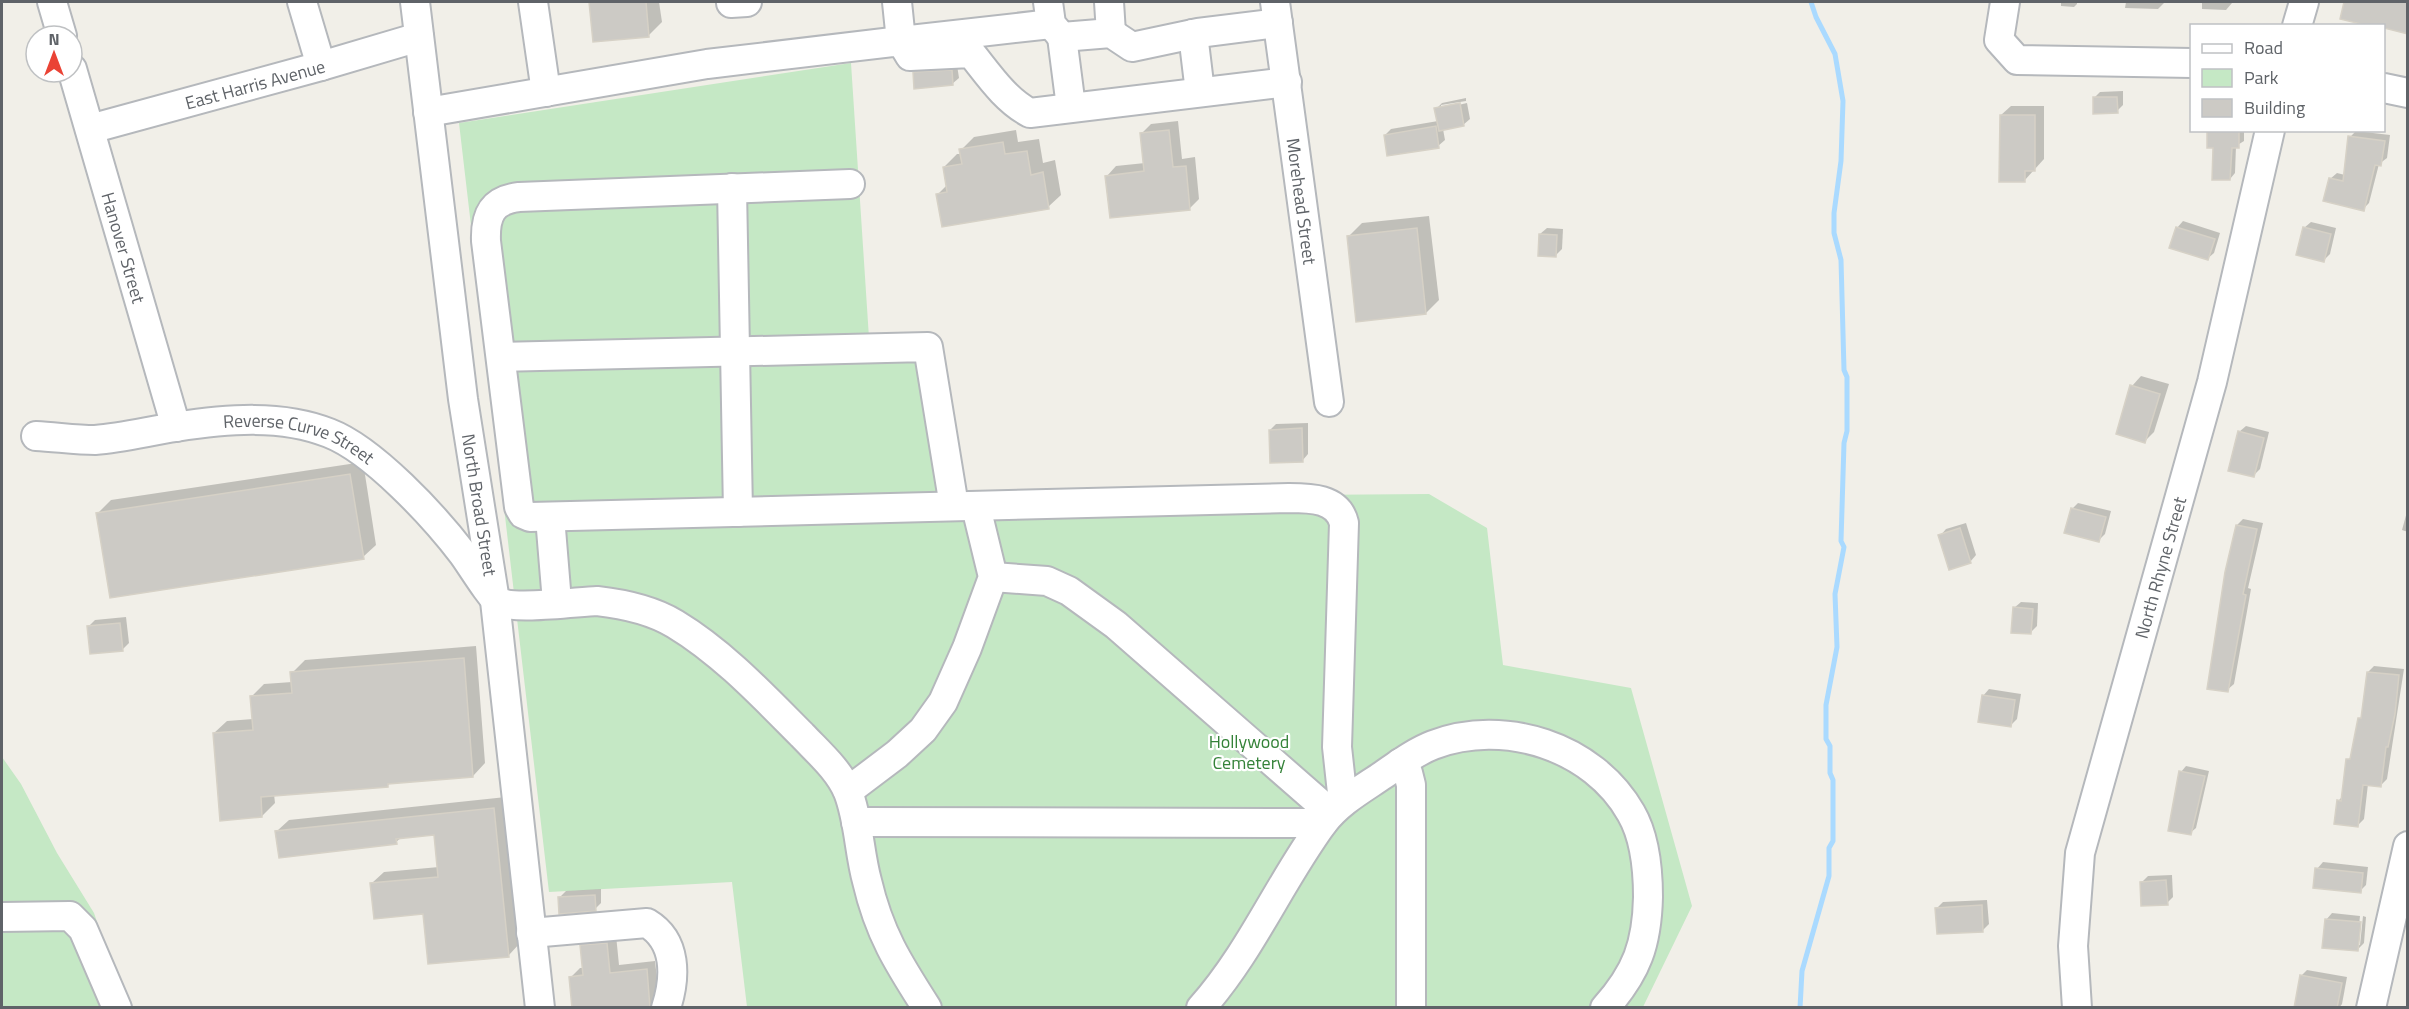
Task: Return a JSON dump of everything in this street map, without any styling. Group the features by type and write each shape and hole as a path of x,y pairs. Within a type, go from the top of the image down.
{"street":[{"path":"52,2 58,24"},
{"path":"303,2 321,66"},
{"name":"North Broad Street","path":"415,2 463,399 495,601 540,1008"},
{"path":"533,2 546,92"},
{"path":"897,2 902,41 910,56 971,53 1005,93 1019,107 1030,113 1287,81"},
{"path":"1109,2 1111,33"},
{"path":"2005,2 1999,40 2017,60 2152,60 2190,63"},
{"path":"2298,24 2304,2"},
{"path":"428,112 706,64 1054,21 1111,33 1132,47 1276,12"},
{"name":"Morehead Street","path":"1276,12 1329,402"},
{"path":"1054,21 1071,107"},
{"path":"1193,34 1200,92"},
{"name":"East Harris Avenue","path":"90,129 419,37"},
{"name":"Hanover Street","path":"76,84 176,427"},
{"path":"2385,88 2408,93"},
{"name":"North Rhyne Street","path":"2077,1008 2073,946 2080,853 2212,381 2270,132"},
{"path":"850,184 519,197 506,199 495,205 487,222 486,241 519,507 522,514 530,518 1314,498 1334,507 1342,516 1344,523 1337,747 1332,813"},
{"path":"732,188 738,512"},
{"path":"502,357 928,347 965,507 993,577 967,648 943,702 932,719 897,754 848,791"},
{"name":"Reverse Curve Street","path":"36,436 94,440 176,427 242,420 272,420 302,424 330,433 357,447 380,466 444,529 495,601"},
{"path":"550,517 557,602"},
{"path":"993,577 1047,581 1057,584 1079,598 1116,625 1332,813"},
{"path":"495,601 511,606 557,602 611,602 641,609 675,624 714,651 773,706 823,757 848,791 866,880 880,928 898,963 927,1008"},
{"path":"1201,1008 1236,965 1291,869 1332,813 1400,763 1434,744 1467,738 1520,736 1551,745 1594,770 1612,786 1632,815 1640,834 1647,866 1646,932 1639,958 1630,976 1605,1008"},
{"path":"1400,763 1408,773 1411,785 1411,1008"},
{"path":"856,822 1332,813"},
{"path":"2371,1008 2408,846"},
{"path":"2,917 70,916 83,928 117,1008"},
{"path":"531,933 646,923 656,928 665,939 670,952 671,990 666,1008"}],"green space":[{"name":"Hollywood Cemetery","path":"851,63 869,338 938,336 965,498 1429,494 1487,528 1503,665 1631,688 1692,906 1643,1007 747,1007 732,882 549,892 459,123"},
{"path":"2,757 21,784 57,853 94,913 126,1007 2,1007"}],"building":[{"path":"589,2 646,2 649,37 593,42"},
{"path":"2344,2 2408,2 2408,34 2385,28 2385,24 2361,24 2340,19"},
{"path":"952,70 953,85 914,89 913,72"},
{"path":"2093,97 2117,97 2118,113 2093,114"},
{"path":"1460,103 1464,126 1439,131 1434,108"},
{"path":"2000,115 2035,115 2035,171 2025,171 2025,182 1999,182"},
{"path":"1436,126 1439,148 1387,156 1384,135"},
{"path":"1169,130 1173,167 1186,166 1190,210 1110,218 1105,176 1144,171 1140,133"},
{"path":"2207,132 2239,132 2239,148 2232,148 2230,180 2212,180 2213,148 2207,148"},
{"path":"2348,136 2385,141 2381,166 2375,165 2364,211 2323,201 2329,178 2343,181"},
{"path":"1003,142 1005,154 1027,151 1031,175 1043,172 1049,209 942,227 936,194 947,192 943,167 962,164 959,149"},
{"path":"2176,227 2215,239 2208,260 2169,248"},
{"path":"2303,227 2331,234 2324,262 2296,255"},
{"path":"1417,228 1426,314 1356,322 1347,236"},
{"path":"1539,234 1557,235 1556,257 1538,256"},
{"path":"2130,385 2160,394 2145,443 2116,434"},
{"path":"1302,428 1303,462 1270,463 1269,430"},
{"path":"2238,431 2264,438 2254,477 2228,471"},
{"path":"350,474 364,559 110,598 96,513"},
{"path":"2071,508 2106,517 2099,542 2064,533"},
{"path":"2236,525 2257,529 2243,594 2246,595 2228,692 2207,689 2225,572"},
{"path":"1960,528 1971,563 1949,570 1938,535"},
{"path":"2013,607 2033,609 2031,634 2011,633"},
{"path":"120,623 123,651 90,654 87,626"},
{"path":"464,658 473,777 388,784 388,787 261,797 262,817 220,821 213,733 253,730 250,696 292,693 290,672"},
{"path":"2367,672 2399,675 2395,714 2388,747 2386,747 2381,787 2363,785 2358,827 2334,824 2337,800 2341,801 2346,759 2350,759 2358,718 2361,718"},
{"path":"1982,695 2015,700 2011,727 1978,722"},
{"path":"2179,771 2205,776 2191,835 2168,831"},
{"path":"494,808 509,957 428,964 423,914 374,919 370,883 438,877 434,835 396,839 397,844 279,858 275,831"},
{"path":"2315,868 2363,873 2361,893 2313,888"},
{"path":"2166,880 2168,905 2141,906 2140,882"},
{"path":"595,895 596,911 559,914 558,897"},
{"path":"1982,905 1983,932 1937,934 1935,908"},
{"path":"2325,919 2361,922 2358,951 2322,948"},
{"path":"607,943 610,973 647,969 650,1008 572,1008 569,977 583,975 580,945"},
{"path":"2300,975 2342,983 2337,1008 2294,1008"}],"waterway":[{"path":"1800,1008 1802,971 1829,876 1829,848 1833,841 1833,780 1830,773 1830,746 1826,739 1826,705 1837,647 1835,594 1844,547 1841,541 1844,443 1847,431 1847,377 1844,370 1841,260 1834,233 1834,213 1841,161 1843,101 1835,54 1811,2"}]}
